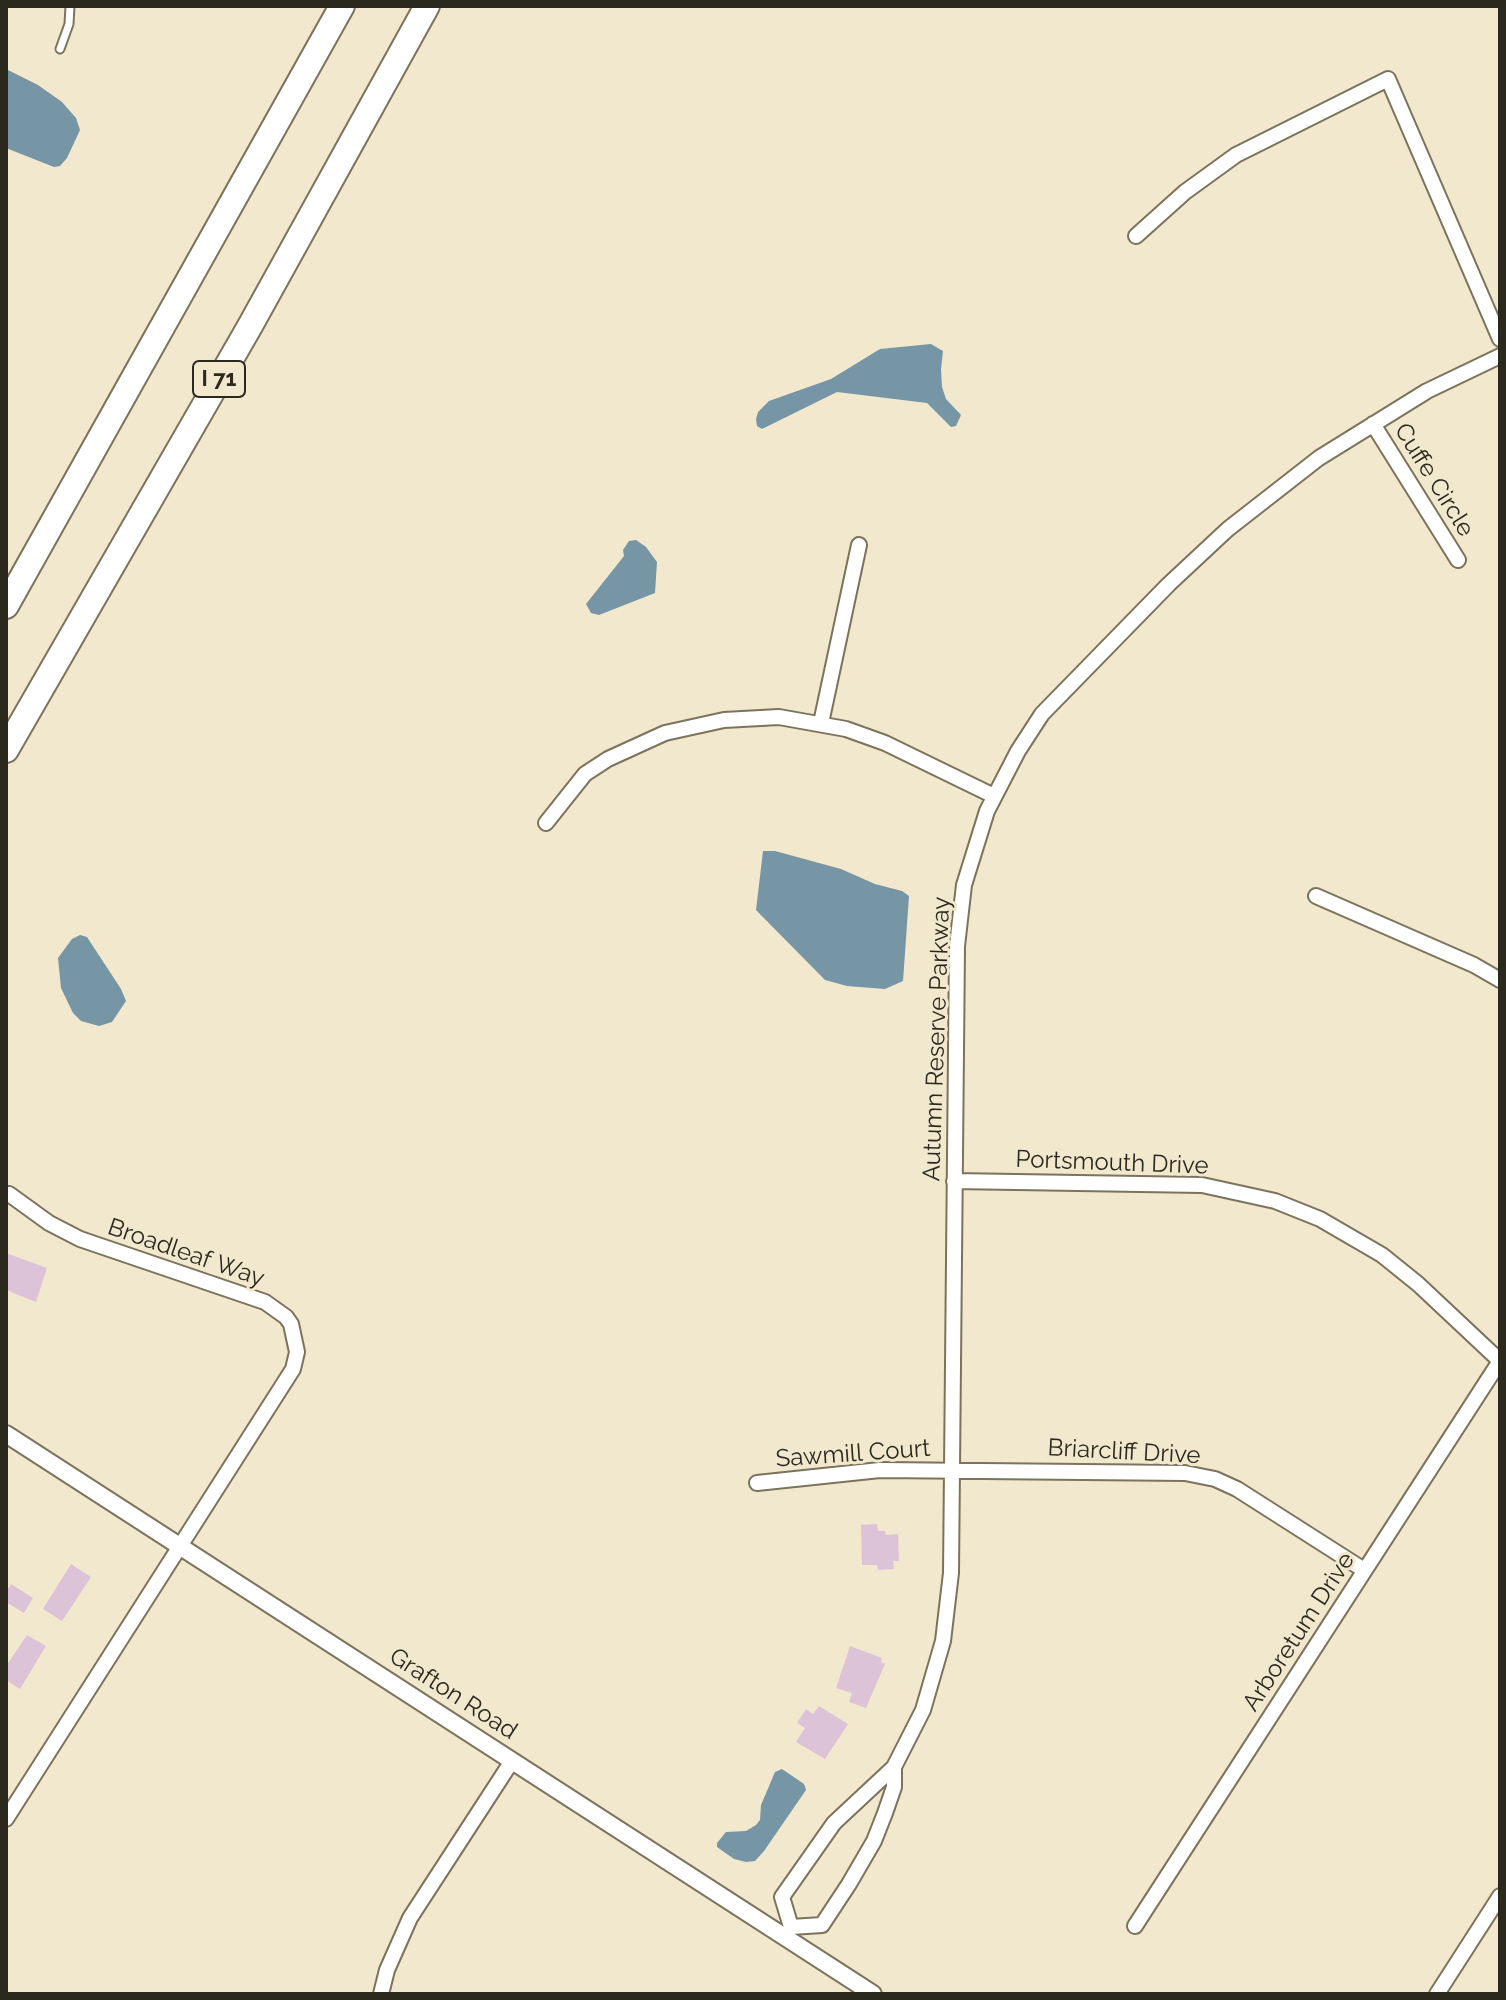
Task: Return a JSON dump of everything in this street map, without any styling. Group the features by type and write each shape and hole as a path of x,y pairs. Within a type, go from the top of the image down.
{"highway":[{"path":"6,606 342,6"},
{"name":"I 71","path":"6,750 250,326 427,6"}],"street":[{"path":"1136,236 1194,185 1236,155 1388,79 1500,339"},
{"name":"Autumn Reserve Parkway","path":"894,1767 894,1787 885,1813 874,1841 849,1884 822,1925 788,1932 782,1897 834,1823 894,1767 923,1710 943,1641 951,1573 959,922 969,863 994,796 1042,714 1169,584 1265,499 1319,458 1427,391 1500,356"},
{"name":"Cuffe Circle","path":"1373,424 1458,560"},
{"path":"821,723 859,545"},
{"path":"546,823 585,774 621,752 665,733 724,720 779,717 846,729 885,743 994,796"},
{"path":"1316,896 1474,965 1500,980"},
{"name":"Portsmouth Drive","path":"954,1181 1202,1185 1275,1201 1320,1219 1382,1255 1418,1284 1500,1361"},
{"name":"Broadleaf Way","path":"6,1819 293,1369 297,1352 291,1324 265,1302 72,1235 9,1194"},
{"name":"Arboretum Drive","path":"1135,1926 1500,1361"},
{"name":"Grafton Road","path":"6,1434 512,1761 788,1932 873,1994"},
{"name":"Sawmill Court","path":"757,1483 854,1471 952,1470"},
{"name":"Briarcliff Drive","path":"952,1470 1172,1472 1202,1476 1228,1484 1251,1497 1364,1570"},
{"path":"381,1994 387,1970 410,1918 512,1761"},
{"path":"1437,1994 1500,1896"}],"lane":[{"path":"60,49 69,24 70,6"}],"water":[{"path":"6,69 38,85 62,102 76,118 80,130 60,166 54,167 6,148"},
{"path":"931,344 943,351 942,387 946,399 961,415 956,426 951,427 927,403 837,392 762,429 757,426 758,412 769,401 831,379 880,349"},
{"path":"636,540 646,547 657,562 655,593 599,615 591,613 586,604 624,556 623,550 629,541"},
{"path":"763,851 775,851 841,869 909,896 903,981 885,989 847,986 825,980 756,910"},
{"path":"80,935 87,937 126,1001 112,1022 99,1026 81,1021 73,1013 61,988 58,958 72,939"},
{"path":"782,1769 804,1784 806,1790 755,1861 734,1859 717,1847 717,1843 726,1832 746,1831 756,1825 775,1772"}],"building":[{"path":"6,1253 47,1268 36,1302 6,1290"},
{"path":"877,1524 878,1531 885,1531 886,1535 898,1534 899,1561 893,1561 894,1569 878,1570 877,1565 862,1565 861,1525"},
{"path":"71,1564 91,1577 62,1621 43,1609"},
{"path":"11,1584 33,1598 24,1613 6,1602 6,1592"},
{"path":"27,1635 46,1646 20,1689 6,1680 6,1666"},
{"path":"850,1646 882,1658 881,1662 885,1664 866,1708 849,1702 852,1693 836,1688"},
{"path":"819,1706 848,1724 825,1759 796,1742 805,1728 797,1723 806,1709 813,1714"}]}
